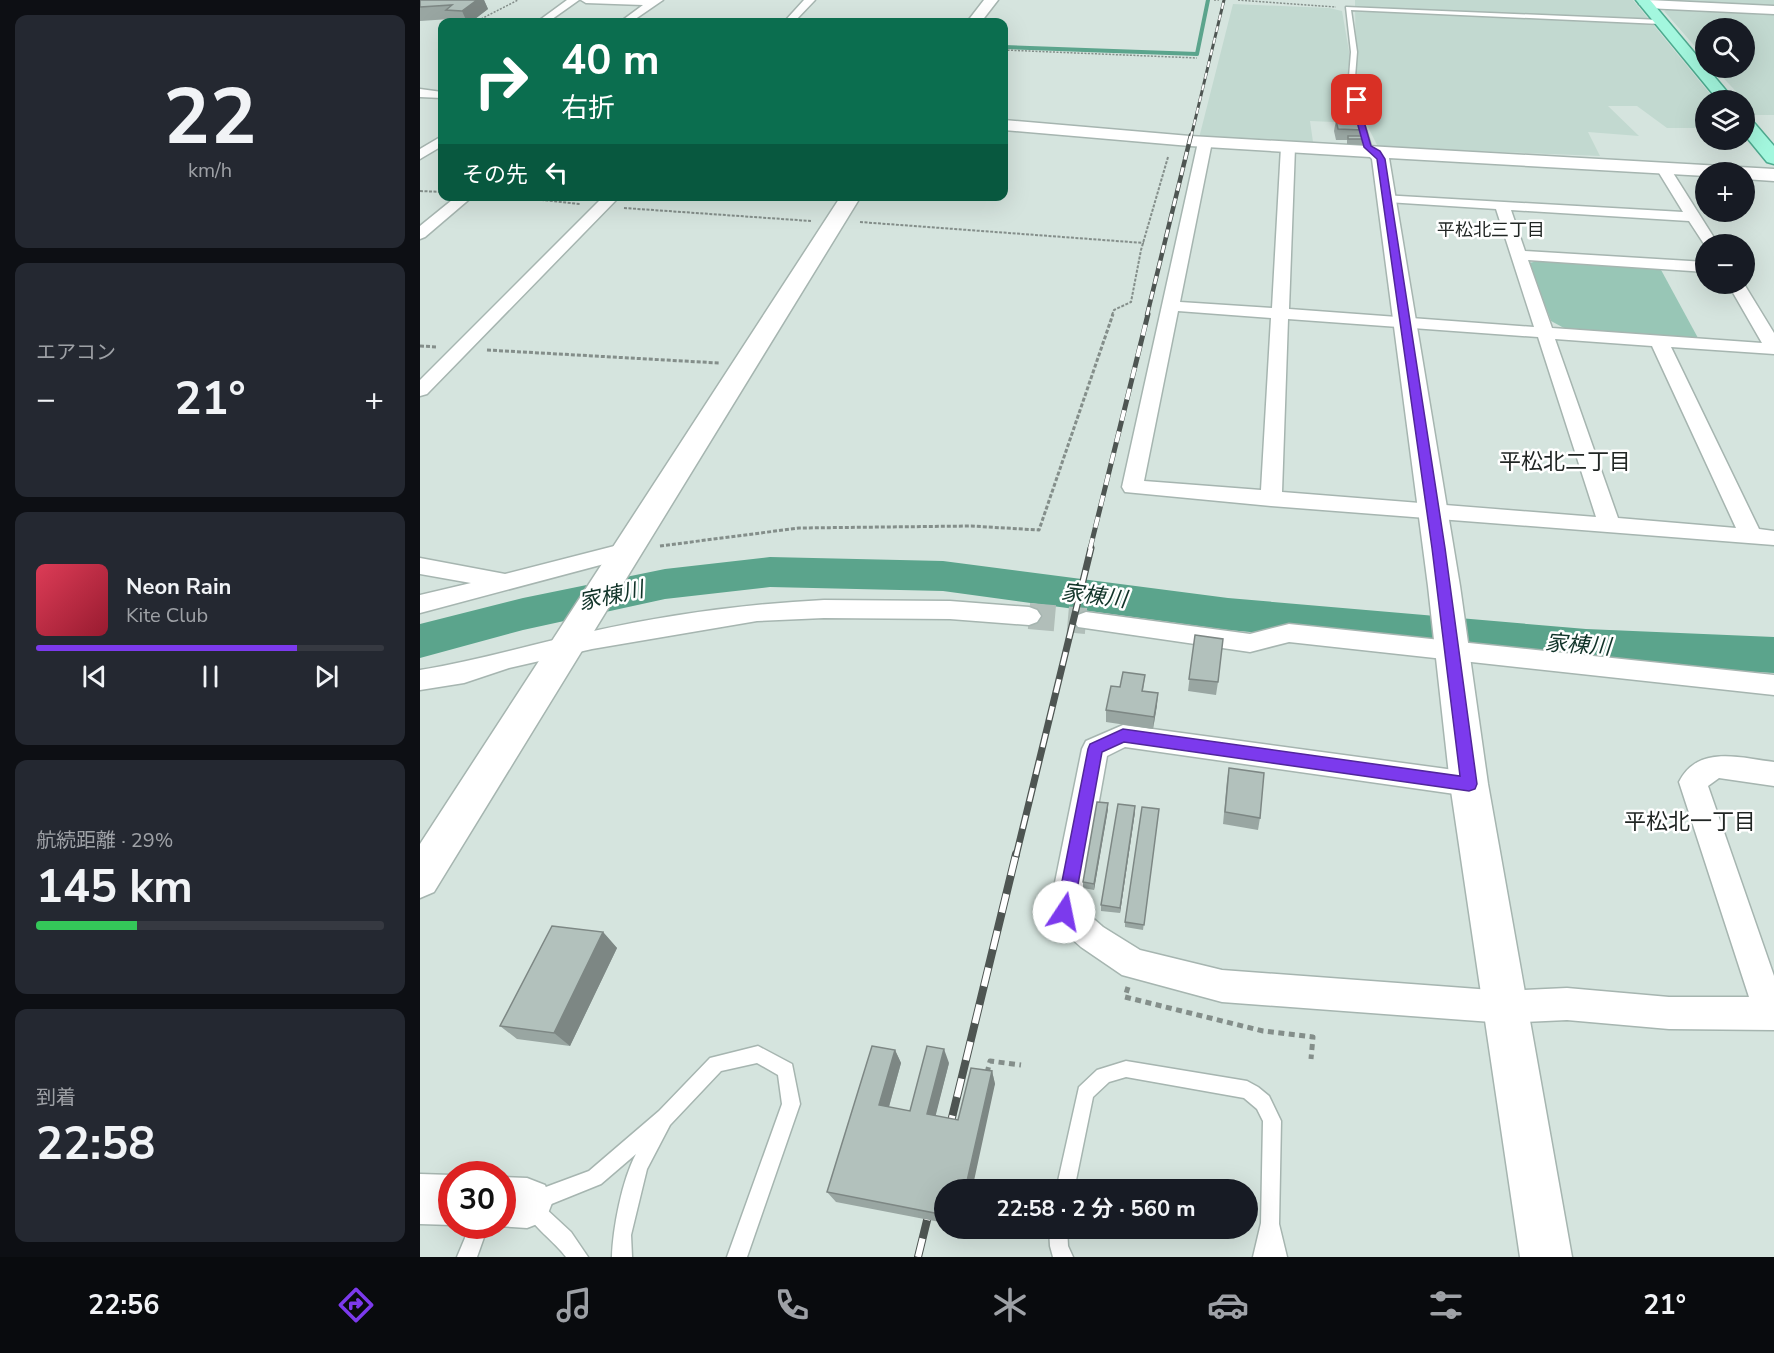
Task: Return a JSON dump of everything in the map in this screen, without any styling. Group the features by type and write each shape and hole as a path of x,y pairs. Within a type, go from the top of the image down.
{"main road":[{"path":"1644,2 1718,90"},
{"path":"1755,136 1774,158"}],"street":[{"path":"548,18 574,0"},
{"path":"586,0 656,1"},
{"path":"793,18 810,0"},
{"path":"977,18 991,0"},
{"path":"631,18 656,1"},
{"path":"1644,2 1774,9"},
{"path":"420,93 438,93"},
{"path":"1008,125 1205,142 1695,170"},
{"path":"1205,142 1132,487 1774,538"},
{"path":"420,155 438,143"},
{"path":"1271,499 1287,147"},
{"path":"1377,153 1381,159 1444,586 1469,784 1546,1257"},
{"path":"1663,168 1705,234"},
{"path":"1755,174 1774,175"},
{"path":"1387,198 1694,217"},
{"path":"420,234 460,201"},
{"path":"420,879 848,201"},
{"path":"420,390 465,348 609,202"},
{"path":"1502,206 1610,526"},
{"path":"1520,255 1695,266"},
{"path":"1742,294 1774,348"},
{"path":"1172,306 1774,348"},
{"path":"1659,341 1751,537"},
{"path":"420,604 505,581 626,555"},
{"path":"420,566 505,581"},
{"path":"420,680 464,673 571,641 757,612 824,609 950,610 1029,616"},
{"path":"1086,621 1250,643 1288,633 1451,647 1774,685"},
{"path":"1469,784 1123,736 1095,749 1064,912 1092,937 1133,964 1222,986 1505,1006 1567,1004 1669,1013 1773,1014 1693,782 1714,766 1774,774"},
{"path":"420,1199 438,1200"}],"lane":[{"path":"1377,153 1368,147 1357,111 1352,77 1354,52 1348,8 1661,22"},
{"path":"516,1203 595,1178 665,1117 716,1064 758,1054 786,1070 791,1104 737,1257"},
{"path":"1067,1179 1085,1093 1094,1082 1108,1072 1126,1069 1247,1090 1260,1097 1268,1108 1272,1120 1270,1223 1263,1257"},
{"path":"622,1257 622,1235 639,1167 665,1117"},
{"path":"516,1204 564,1239 578,1257"},
{"path":"1270,1223 1277,1257"},
{"path":"467,1257 474,1239"},
{"path":"1059,1239 1063,1257"}],"path":[{"path":"480,18 506,8 518,0"},
{"path":"1214,0 1219,0"},
{"path":"1238,0 1348,8"},
{"path":"1008,50 1197,58"},
{"path":"626,555 799,528 971,526 1039,530 1114,310 1131,302 1144,243 1171,147"},
{"path":"420,191 438,192"},
{"path":"592,201 833,222 848,221 1144,243"},
{"path":"420,346 745,365"},
{"path":"1130,976 1125,997 1263,1031 1313,1036 1311,1059"},
{"path":"985,1082 990,1061 1021,1065"}],"shaded area":[{"path":"1355,0 1633,0 1707,90 1695,90 1695,128 1667,128 1637,106 1608,106 1639,136 1588,132 1600,156 1378,147 1360,111 1356,77"},
{"path":"1654,0 1774,0 1774,8 1657,3"},
{"path":"1233,4 1329,8 1342,11 1350,57 1348,71 1352,111 1358,123 1310,121 1313,142 1199,138"},
{"path":"1671,8 1774,12 1774,115 1755,115 1755,90 1735,90 1723,78 1755,78 1755,18 1695,18 1695,47 1664,11"}],"green space":[{"path":"1543,260 1660,268 1698,338 1564,328 1551,321 1529,263"}],"building":[{"path":"420,0 477,0 462,11 446,10 452,5 420,7"},
{"path":"1336,120 1361,121 1363,130 1338,129"},
{"path":"1348,136 1362,136 1363,139 1348,139"},
{"path":"1195,635 1223,639 1218,682 1189,679"},
{"path":"1123,672 1145,675 1142,691 1158,693 1154,717 1106,710 1111,686 1120,687"},
{"path":"1229,768 1264,773 1260,818 1225,812"},
{"path":"1097,802 1108,803 1094,884 1083,882"},
{"path":"1118,804 1135,806 1120,908 1101,905"},
{"path":"1142,807 1159,809 1144,925 1125,922"},
{"path":"552,926 603,932 554,1033 500,1026"},
{"path":"872,1046 895,1050 879,1105 910,1111 927,1046 944,1049 927,1114 958,1120 971,1068 992,1071 967,1179 934,1179 934,1213 827,1192"}],"waterway":[{"path":"1008,47 1197,54 1208,0"},
{"name":"家棟川","path":"420,641 523,614 665,584 770,572 943,576 1228,614 1586,646 1774,655"}],"tunnel":[{"path":"1029,616 1086,621"}],"railway":[{"path":"1191,137 1224,0"},
{"path":"1147,315 1191,135"},
{"path":"1090,549 1148,314"},
{"path":"1016,856 1091,548"},
{"path":"948,1134 1016,854"},
{"path":"918,1257 931,1204"}],"district":[{"name":"平松北三丁目","path":"1491,230"},
{"name":"平松北二丁目","path":"1565,462"},
{"name":"平松北一丁目","path":"1690,822"}],"route":[{"path":"1064,912 1095,749 1123,736 1469,784 1438,548 1381,159 1368,147 1365,130 1357,111 1357,100"}]}
